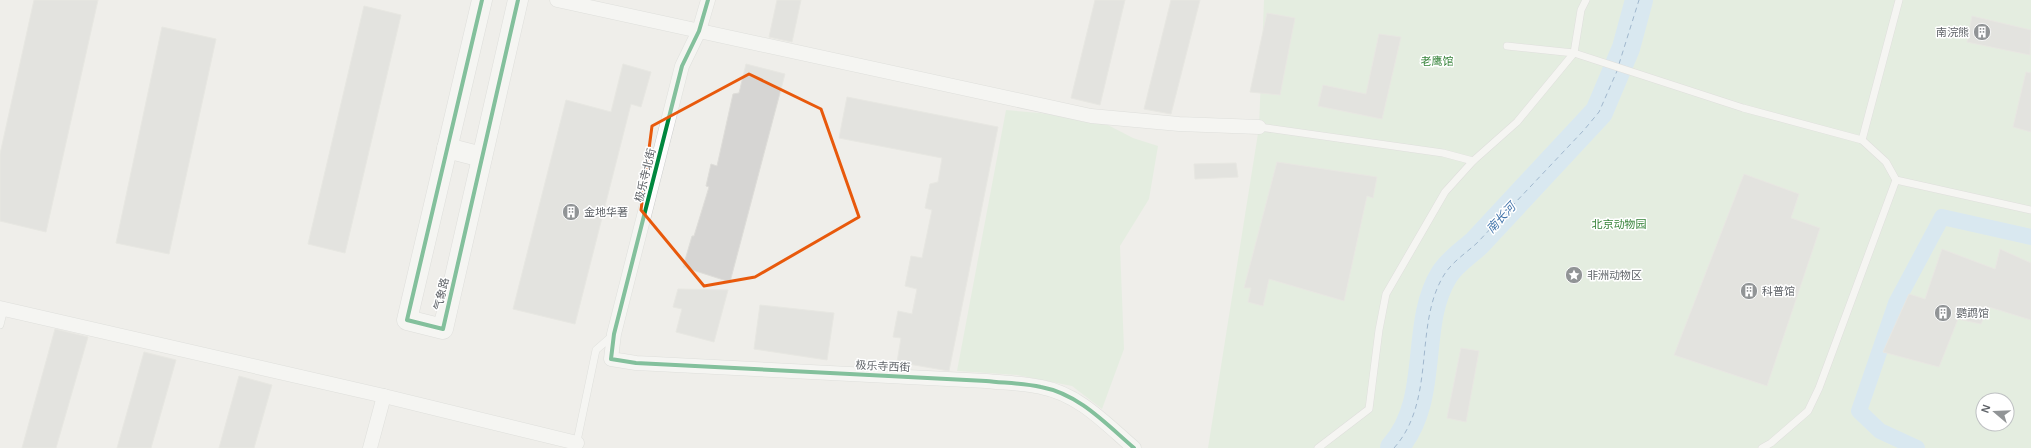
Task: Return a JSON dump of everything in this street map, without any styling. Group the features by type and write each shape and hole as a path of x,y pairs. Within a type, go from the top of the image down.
{"street":[{"name":"气象路","path":"482,0 407,320 443,329 518,0"},
{"path":"557,0 1091,116 1179,124 1259,126"},
{"name":"极乐寺北街","path":"611,359 614,334 682,66 700,31 708,0"},
{"path":"447,148 482,157"},
{"path":"2,309 384,396 577,445"},
{"name":"极乐寺西街","path":"611,359 636,363 986,381 1042,387 1072,398 1105,421 1134,448"},
{"path":"370,448 384,396"}],"lane":[{"path":"1318,448 1370,410 1378,330 1386,294 1445,192 1473,161 1517,122 1574,53 1581,10 1586,0"},
{"path":"1862,140 1899,0"},
{"path":"1507,46 1574,53 1743,108 1862,140 1886,162 1896,180 2031,210"},
{"path":"1259,126 1443,153 1473,161"},
{"path":"1762,448 1771,443 1808,411 1819,388 1896,180"},
{"path":"0,325 2,309"},
{"path":"577,445 596,350 614,334"}],"highlighted area":[{"path":"749,74 821,109 859,217 755,277 704,286 641,210 652,126"}],"green space":[{"name":"北京动物园","path":"1264,0 2031,0 2031,448 1208,448 1259,127"},
{"path":"1006,110 1040,113 1104,123 1133,138 1158,146 1149,199 1120,246 1124,349 1102,409 1072,386 1017,375 957,371"}],"building":[{"path":"34,0 98,0 46,232 0,221 0,154"},
{"path":"777,0 801,0 792,42 769,37"},
{"path":"1095,0 1125,0 1100,105 1071,98"},
{"path":"1171,0 1200,0 1171,114 1144,109"},
{"path":"364,6 401,15 345,253 308,244"},
{"path":"1267,13 1295,18 1280,95 1250,92"},
{"path":"1972,16 2031,30 2030,55 1967,42"},
{"path":"162,27 216,39 169,254 116,243"},
{"path":"1379,34 1401,37 1382,119 1318,106 1323,85 1366,94"},
{"name":"金地华著","path":"623,64 651,72 641,107 631,104 575,324 513,309 566,100 611,112"},
{"path":"746,64 785,74 730,282 683,267 709,187 706,186 711,164 717,166 733,94 739,93"},
{"path":"2026,72 2031,73 2031,132 2013,127"},
{"path":"847,97 998,127 949,371 897,362 901,338 893,337 898,311 912,314 917,289 905,286 911,256 922,258 932,210 925,208 930,184 938,182 942,158 839,138"},
{"path":"1277,162 1377,177 1373,198 1367,196 1344,301 1269,279 1263,306 1248,302 1251,288 1244,288"},
{"path":"1236,163 1238,177 1195,179 1194,164"},
{"name":"科普馆","path":"1744,174 1799,194 1791,218 1820,228 1767,386 1674,355"},
{"name":"鹦鹉馆","path":"1942,249 1995,269 2000,249 2031,263 2031,320 1989,307 1981,324 1958,319 1939,367 1883,352 1909,294 1925,299"},
{"path":"678,289 728,290 714,342 676,332 682,309 673,307"},
{"path":"760,305 834,313 827,360 754,349"},
{"path":"55,329 88,337 56,448 22,448"},
{"path":"1461,348 1479,351 1466,422 1447,418"},
{"path":"144,352 176,360 151,448 117,448"},
{"path":"239,376 272,385 254,448 219,448"}],"waterway":[{"name":"南长河","path":"1394,448 1407,429 1416,408 1421,385 1429,316 1435,295 1444,275 1455,262 1477,243 1599,112 1626,48 1639,0"},
{"path":"1917,448 1880,431 1859,411 1896,303 1942,217 2031,237"}],"ferry route":[{"path":"1619,64 1639,0"},
{"path":"1394,448 1407,429 1416,408 1421,385 1429,316 1435,295 1444,275 1455,262 1477,243 1584,130 1599,112 1617,71"}],"cycle path":[{"path":"482,0 407,320 443,329 518,0"},
{"path":"708,0 699,31 682,66 614,334 611,359 636,363 986,381 1041,387 1068,396 1080,403 1134,448"}],"place":[{"name":"南浣熊","path":"1982,32"},
{"name":"金地华著","path":"571,212"},
{"name":"非洲动物区","path":"1574,275"},
{"name":"科普馆","path":"1749,291"},
{"name":"鹦鹉馆","path":"1943,313"}],"park label":[{"name":"老鹰馆","path":"1437,61"}]}
